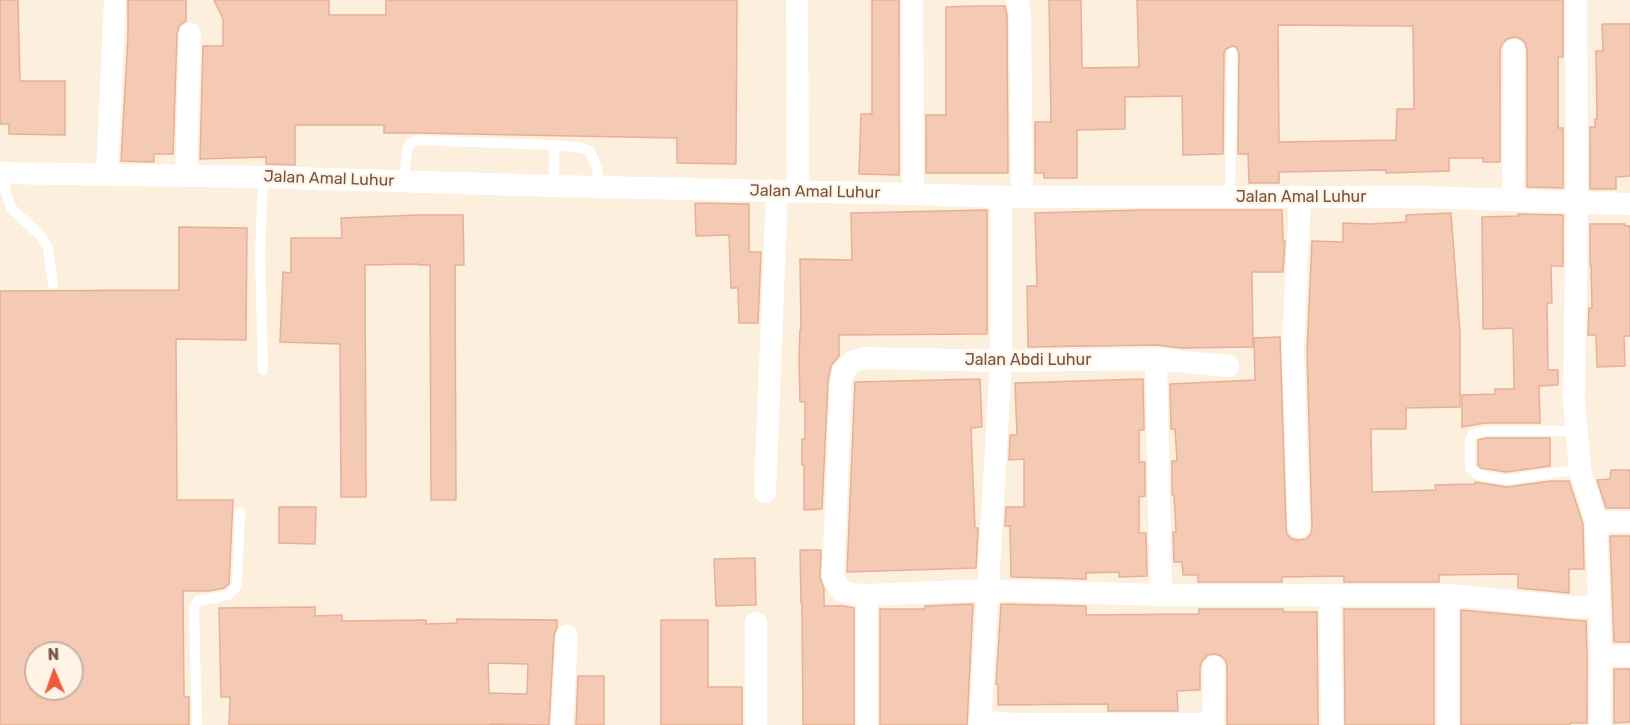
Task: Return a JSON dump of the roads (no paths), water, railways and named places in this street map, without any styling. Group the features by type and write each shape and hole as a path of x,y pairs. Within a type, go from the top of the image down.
{"street":[{"path":"765,492 787,192 797,0"},
{"path":"912,0 913,194"},
{"path":"1017,0 1020,13 1011,197 980,723 1213,724 1214,668"},
{"path":"1576,0 1577,202 1574,400 1580,469 1596,522 1601,656 1600,725"},
{"path":"108,174 114,2"},
{"path":"186,176 190,34"},
{"path":"1513,199 1514,51"},
{"name":"Jalan Amal Luhur","path":"2,173 264,177 1011,197 1423,197 1630,204"},
{"path":"1299,526 1293,351 1300,198"},
{"name":"Jalan Abdi Luhur","path":"867,595 850,594 843,591 833,578 841,382 844,370 854,361 865,358 1001,362 1156,359 1228,366"},
{"path":"1156,359 1161,595"},
{"path":"1596,522 1630,522"},
{"path":"867,725 867,595 987,590 1161,595 1448,596 1598,608"},
{"path":"1330,596 1332,725"},
{"path":"1448,596 1448,725"},
{"path":"756,623 756,725"},
{"path":"562,725 567,636"},
{"path":"1601,656 1630,656"}],"lane":[{"path":"1230,197 1232,53"},
{"path":"404,181 407,149 416,140 581,148 590,151 601,187"},
{"path":"554,145 554,186"},
{"path":"2,173 10,208 40,235 48,248 52,284"},
{"path":"263,370 260,255 264,177"},
{"path":"1578,431 1485,431 1473,434 1470,441 1470,468 1478,476 1506,480 1580,469"},
{"path":"197,725 194,607 198,601 228,595 235,588 240,513"}]}
